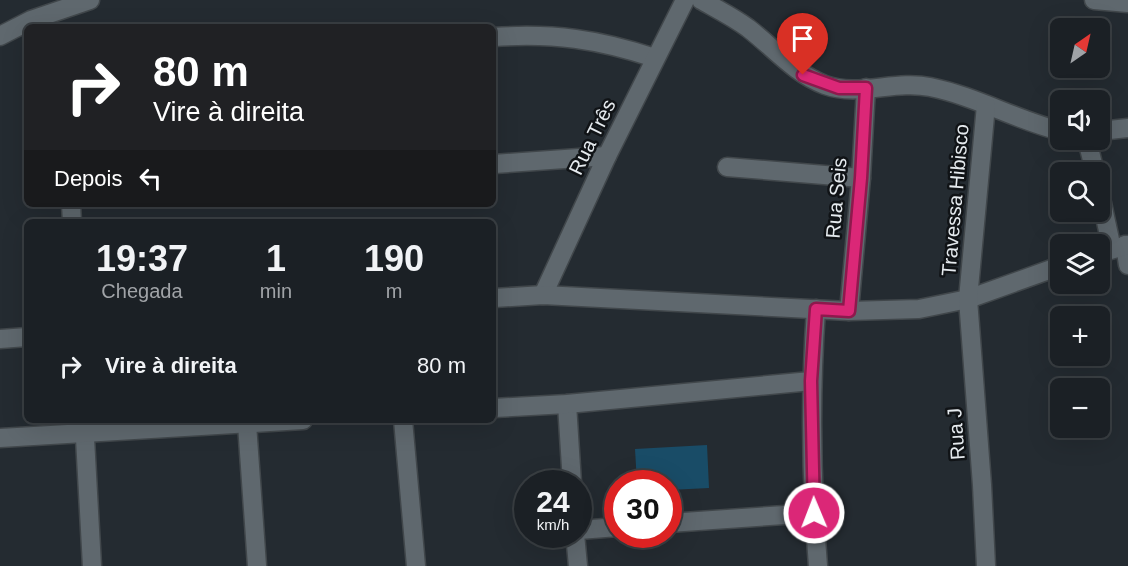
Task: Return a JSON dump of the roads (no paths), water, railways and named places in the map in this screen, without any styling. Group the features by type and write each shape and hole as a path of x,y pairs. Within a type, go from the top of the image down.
{"street":[{"path":"0,36 31,20 90,0"},
{"name":"Rua Três","path":"543,295 607,156 684,0"},
{"path":"700,0 748,28 803,75 839,88 928,86 1050,128"},
{"path":"1094,0 1128,3"},
{"path":"496,37 530,35 572,37 614,45 655,58"},
{"name":"Rua Seis","path":"849,311 861,178 866,88"},
{"name":"Travessa Hibisco","path":"968,299 986,105"},
{"path":"1110,129 1128,128"},
{"path":"496,164 607,156"},
{"path":"727,167 861,178"},
{"path":"1108,222 1116,248 1128,265"},
{"path":"496,298 543,295 849,311 919,309 968,299 1050,270"},
{"name":"Rua J","path":"968,299 986,566"},
{"path":"816,309 811,381 814,513 818,566"},
{"path":"0,339 24,337"},
{"path":"496,408 567,404 811,381"},
{"path":"567,404 571,470"},
{"path":"0,438 84,427 261,423"},
{"path":"403,423 416,566"},
{"path":"247,424 257,566"},
{"path":"84,427 92,566"},
{"path":"682,522 814,513"},
{"path":"576,548 578,566"}]}
